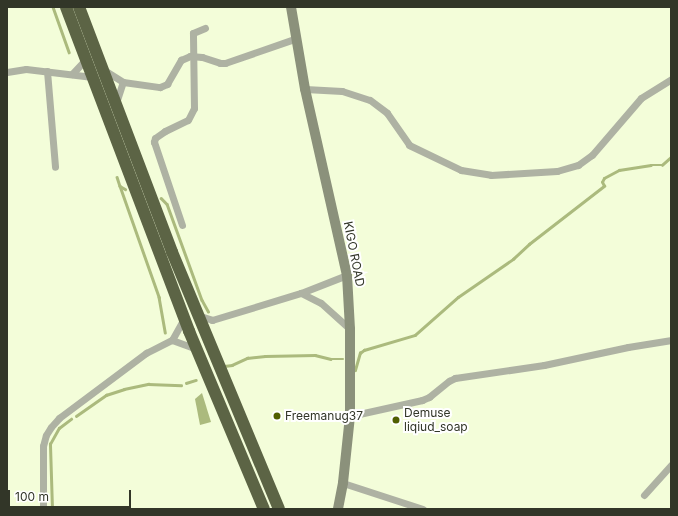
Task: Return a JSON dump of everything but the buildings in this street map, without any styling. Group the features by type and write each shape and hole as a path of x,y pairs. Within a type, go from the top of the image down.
{"highway":[{"path":"66,7 184,318 264,509"},
{"path":"79,7 197,315 279,509"}],"street":[{"name":"KIGO ROAD","path":"290,7 297,38 304,89 347,275 350,329 350,416 344,483 338,509"},
{"path":"182,225 154,142 155,138 188,120 194,108 193,33 205,28"},
{"path":"102,69 124,82 156,87 164,86 170,80 181,60 194,55 220,63 225,63 297,38"},
{"path":"72,74 86,59"},
{"path":"7,72 26,69 93,77"},
{"path":"47,71 55,167"},
{"path":"304,89 342,91 370,100 387,113 408,145 462,170 491,175 557,171 578,165 592,155 641,98 671,79"},
{"path":"116,104 124,82"},
{"path":"197,315 212,320 302,293 347,275"},
{"path":"302,293 321,303 350,329"},
{"path":"44,509 43,446 46,435 51,427 59,418 146,353 172,340 184,318"},
{"path":"205,333 212,320"},
{"path":"172,340 197,349"},
{"path":"350,416 422,400 429,397 448,381 456,378 544,365 628,347 671,340"},
{"path":"644,495 671,465"},
{"path":"344,483 402,506 423,509"}],"shaded area":[{"path":"202,393 211,422 200,425 195,399"}],"waterway":[{"path":"53,7 69,52"},
{"path":"353,371 355,370 360,353 364,350 415,335 458,297 513,259 529,244 604,186 602,182 604,178 619,170 651,165 662,165 671,157"},
{"path":"117,177 120,186 125,189"},
{"path":"120,186 159,297 165,332"},
{"path":"161,198 167,204 202,300 208,311"},
{"path":"224,366 232,365 247,358 265,356 315,355 331,359 343,359"},
{"path":"186,383 196,380"},
{"path":"76,416 106,395 124,389 148,384 181,385"},
{"path":"52,509 50,444 59,428 71,419"}],"place":[{"name":"Freemanug37","path":"277,416"},
{"name":"Demuse liqiud_soap","path":"396,420"}]}
